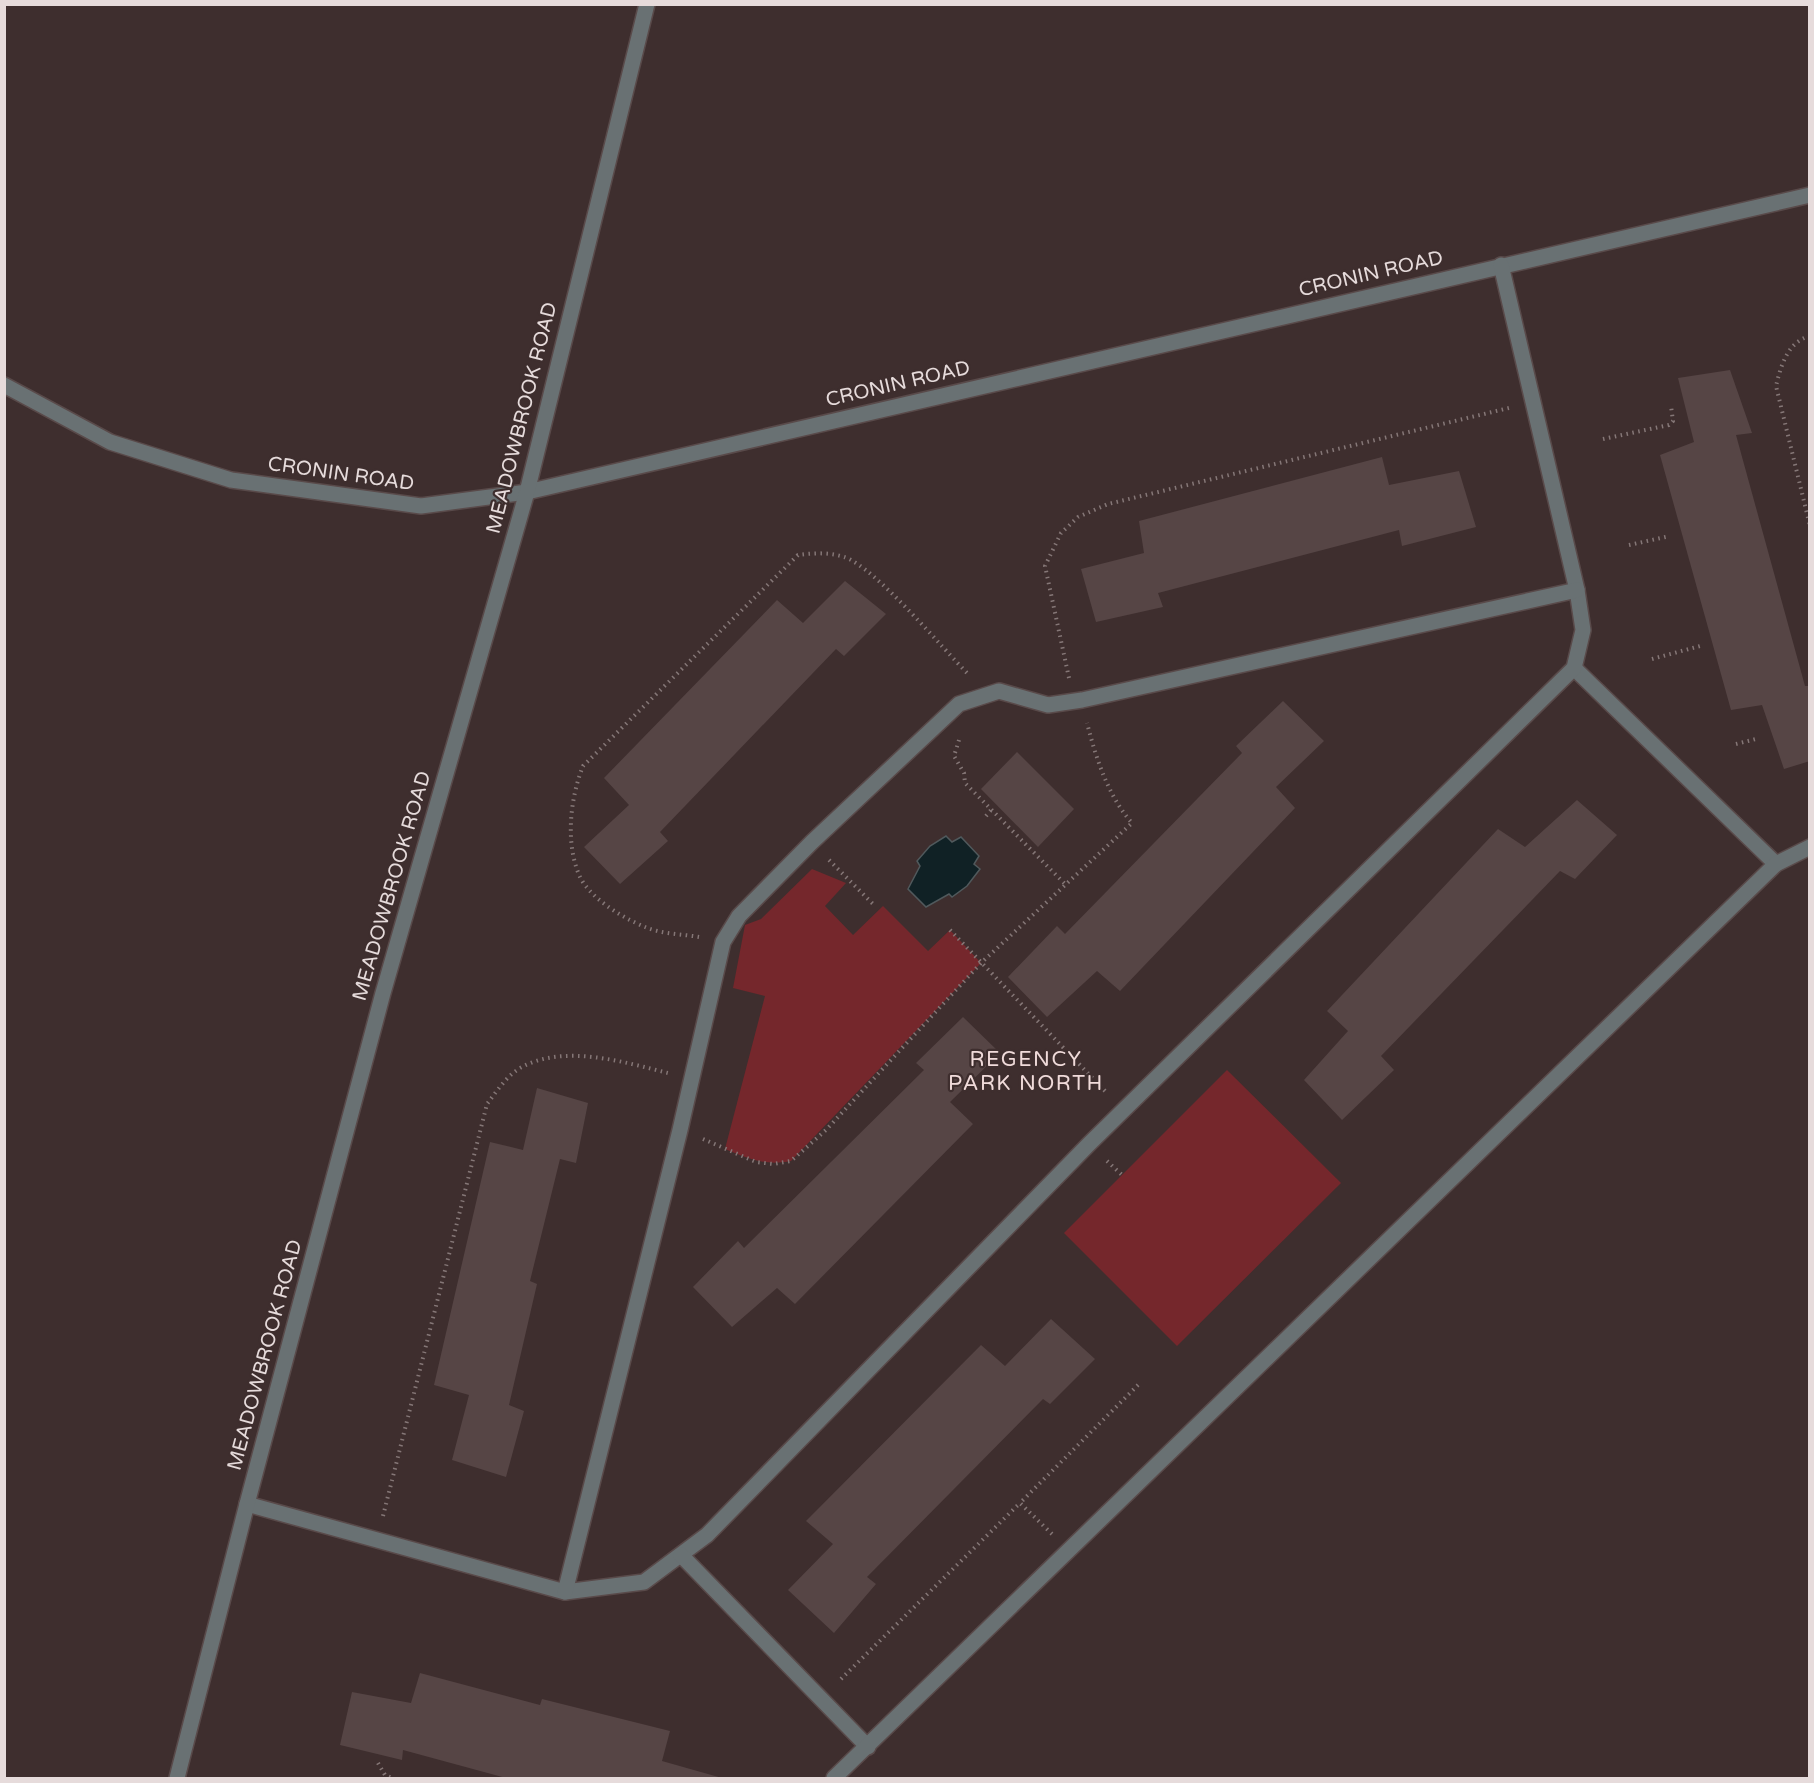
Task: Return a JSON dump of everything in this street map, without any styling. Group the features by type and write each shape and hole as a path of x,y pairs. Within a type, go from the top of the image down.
{"street":[{"name":"MEADOWBROOK ROAD","path":"177,1779 247,1504 383,993 527,492 646,4"},
{"name":"CRONIN ROAD","path":"4,385 110,442 231,480 421,506 527,492 1809,195"},
{"path":"247,1504 566,1592 644,1582 707,1535 1089,1144 1574,668 1583,630 1577,590 1502,265"},
{"path":"566,1592 680,1130 723,942 739,916 812,842 960,704 999,692 1048,705 1082,700 1577,590"},
{"path":"1574,668 1776,864"},
{"path":"834,1779 1776,864 1809,847"},
{"path":"681,1555 868,1747"}],"path":[{"path":"1809,336 1791,347 1781,364 1776,386 1809,526"},
{"path":"680,1130 756,1162 773,1164 791,1161 826,1130 981,963 1132,823 1119,809 1094,752 1082,700 1070,681 1044,566 1061,533 1078,517 1108,504 1534,402"},
{"path":"1603,439 1669,425 1673,421 1671,406"},
{"path":"1629,545 1670,536"},
{"path":"723,942 646,928 603,903 581,878 571,845 574,789 583,766 798,555 815,552 845,557 867,570 970,676 999,692"},
{"path":"1652,659 1700,646"},
{"path":"943,720 959,740 954,756 964,773 965,783 1065,884"},
{"path":"1736,744 1756,739"},
{"path":"986,816 991,810"},
{"path":"812,842 874,905"},
{"path":"950,930 1124,1112"},
{"path":"377,1540 487,1104 501,1084 520,1068 536,1061 556,1058 618,1061 692,1079"},
{"path":"841,1679 1140,1383"},
{"path":"1020,1503 1069,1552"},
{"path":"378,1763 385,1775 392,1779"}],"shaded area":[{"path":"946,836 952,842 961,837 979,856 974,864 980,869 967,886 952,897 949,894 926,907 908,889 920,866 917,861 930,846"},
{"path":"812,869 846,883 825,906 853,935 883,906 928,951 950,930 981,963 791,1161 765,1162 725,1149 765,996 733,988 745,925 761,919"},
{"path":"1227,1070 1341,1183 1177,1346 1064,1233"}],"building":[{"path":"1730,370 1752,433 1736,435 1805,686 1810,686 1810,761 1784,769 1762,705 1731,710 1660,455 1694,442 1678,378"},
{"path":"1382,457 1389,485 1459,471 1476,527 1402,546 1399,530 1158,593 1163,607 1096,622 1081,569 1144,553 1139,521"},
{"path":"845,581 886,614 844,656 836,649 660,832 668,841 620,884 584,847 629,805 604,778 777,600 803,623"},
{"path":"1283,701 1324,741 1276,787 1295,808 1120,991 1097,971 1047,1017 1008,977 1057,926 1065,934 1242,753 1236,746"},
{"path":"1017,752 1074,809 1038,847 981,789"},
{"path":"1577,800 1617,835 1575,879 1560,871 1381,1056 1394,1070 1342,1120 1304,1080 1348,1031 1327,1011 1498,829 1525,847"},
{"path":"963,1017 1000,1053 950,1102 973,1124 795,1304 777,1288 732,1327 693,1287 738,1241 744,1248 924,1070 916,1063"},
{"path":"537,1088 588,1103 576,1163 560,1159 530,1281 537,1284 509,1405 524,1411 506,1477 452,1460 469,1395 434,1385 490,1142 523,1150"},
{"path":"1051,1319 1095,1359 1050,1404 1043,1399 867,1577 876,1584 834,1633 788,1590 833,1544 806,1521 981,1345 1005,1366"},
{"path":"420,1673 540,1705 542,1699 670,1731 662,1761 722,1778 506,1778 403,1750 402,1760 340,1745 352,1692 411,1703"}],"district":[{"name":"REGENCY PARK NORTH","path":"1026,1071"}]}
